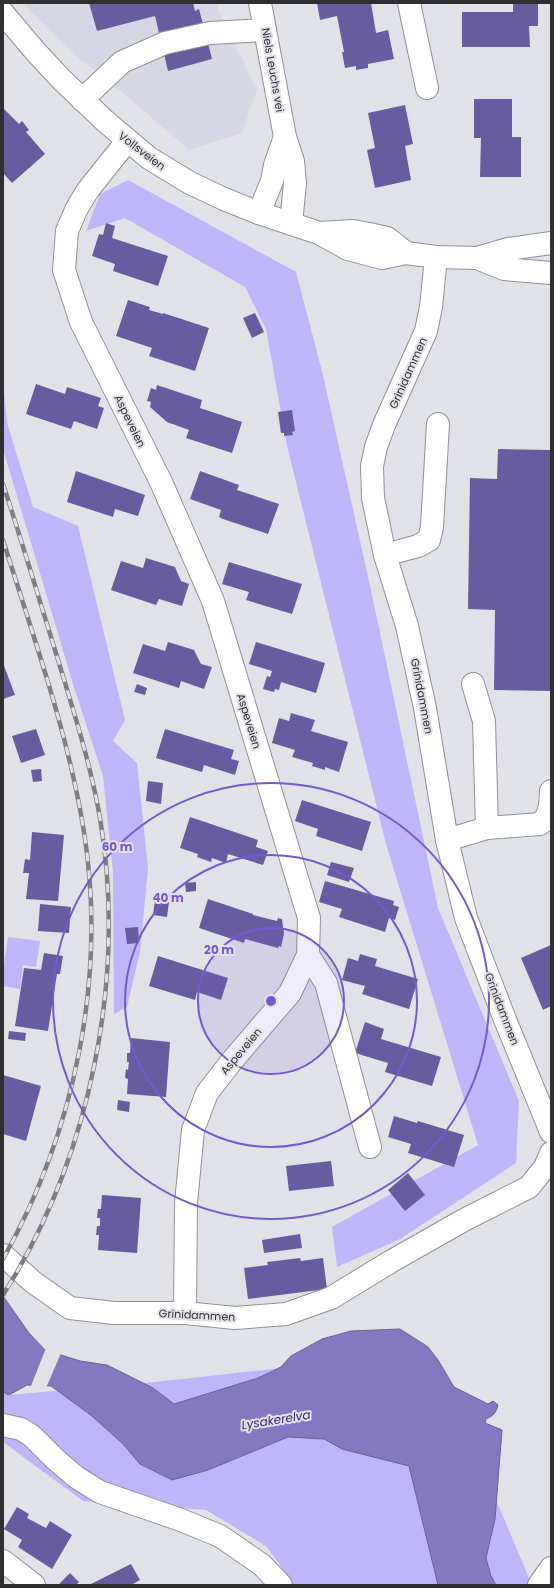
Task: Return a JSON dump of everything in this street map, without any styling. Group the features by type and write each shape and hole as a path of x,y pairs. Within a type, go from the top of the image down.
{"street":[{"name":"Niels Leuchs vei","path":"260,3 285,137 293,161 295,183 291,224"},
{"path":"409,3 427,88"},
{"name":"Vollsveien","path":"3,13 35,52 82,100 127,141 155,162 190,183 224,199 259,213 319,233 353,231 369,234 387,238 406,252 436,257 477,258 508,249 551,243"},
{"path":"82,100 122,62 165,43 210,33 265,30"},
{"path":"259,213 272,181 275,165 285,137"},
{"name":"Aspeveien","path":"127,141 88,190 77,208 67,231 64,270 82,322 161,482 213,601 309,918 308,955 290,993 231,1062 207,1093 193,1130 186,1202 184,1313"},
{"name":"Grinidammen","path":"436,257 432,300 426,331 384,425 376,447 372,466 373,498 386,555 407,626 424,701 447,840 466,918 504,1017 551,1132"},
{"name":"Vollsveien","path":"477,258 504,269 551,273"},
{"path":"386,555 418,546 429,540 432,527 438,424"},
{"path":"473,684 484,721 487,828"},
{"path":"447,840 487,828 540,824 545,820 550,811 551,791"},
{"path":"308,955 326,983 370,1147"},
{"name":"Grinidammen","path":"3,1255 33,1282 70,1308 114,1313 184,1313 235,1318 286,1314 331,1298 390,1262 464,1220 529,1187 545,1167 551,1153"},
{"path":"3,1425 21,1429 32,1436 55,1459 100,1492 182,1520 220,1536 262,1565 281,1585"},
{"path":"3,1561 34,1585"},
{"path":"539,1585 551,1568"}],"shaded area":[{"path":"217,3 219,12 257,89 242,133 189,150 129,98 78,58 23,4"},
{"path":"128,180 296,272 323,375 371,590 438,908 519,1101 516,1163 400,1239 337,1267 332,1227 478,1145 386,844 287,446 266,329 245,287 125,218 86,231 100,194"},
{"path":"3,381 7,423 33,507 78,526 125,720 113,741 137,763 148,868 140,952 127,1007 114,1014 113,872 103,776 73,684 3,449"},
{"path":"8,937 40,941 36,967 23,965 20,989 3,986 3,972"},
{"path":"370,1358 467,1431 532,1585 293,1585 291,1580 266,1546 206,1510 83,1501 3,1442 3,1392 9,1395 155,1382"}],"water":[{"name":"Lysakerelva","path":"3,1296 29,1333 45,1350 80,1361 107,1365 153,1388 174,1404 258,1378 281,1367 291,1356 322,1339 351,1331 400,1329 428,1347 438,1360 454,1387 488,1404 493,1401 498,1405 495,1412 486,1419 485,1423 502,1430 495,1519 486,1558 491,1576 496,1585 438,1585 409,1466 342,1449 324,1439 288,1437 208,1470 172,1480 140,1464 123,1444 92,1416 51,1386 27,1385 9,1395 3,1392"}],"pier":[{"path":"46,1348 61,1353 46,1388 31,1386"}],"building":[{"path":"89,3 193,3 195,11 199,9 212,59 168,71 155,16 97,31"},
{"path":"317,3 371,3 376,33 388,30 394,59 368,64 368,68 356,70 356,66 345,68 342,52 344,52 337,16 320,20"},
{"path":"513,3 538,3 538,26 529,26 530,47 462,47 462,12 513,12"},
{"path":"474,99 512,99 512,137 521,137 521,177 480,177 481,138 474,138"},
{"path":"405,105 413,144 405,146 411,180 375,188 367,150 375,148 368,113"},
{"path":"3,108 19,124 22,121 29,130 26,132 45,154 12,183 3,173"},
{"path":"106,223 115,226 112,238 168,256 158,286 113,271 115,264 92,256 99,234 103,235"},
{"path":"128,300 150,307 149,310 209,328 195,371 149,356 152,348 116,336"},
{"path":"255,313 264,332 252,338 243,318"},
{"path":"36,384 65,394 67,387 101,398 98,406 104,408 97,429 74,421 71,429 26,414"},
{"path":"157,385 202,400 200,408 242,422 232,453 186,438 189,430 167,422 150,407 151,402 147,401 151,388 156,390"},
{"path":"292,410 295,431 292,432 293,435 284,436 284,433 281,433 278,412"},
{"path":"498,449 551,450 551,691 494,690 495,610 468,609 470,478 497,479"},
{"path":"76,471 145,495 138,516 115,509 113,517 67,502"},
{"path":"200,471 239,485 237,490 279,504 268,534 223,519 219,517 221,510 190,499"},
{"path":"146,558 175,567 181,581 189,584 182,606 159,599 156,605 111,590 121,561 143,568"},
{"path":"229,562 302,584 292,614 246,600 249,592 222,584"},
{"path":"168,642 194,650 201,664 212,667 204,689 181,681 179,688 133,673 143,644 165,651"},
{"path":"256,642 325,663 316,693 281,682 279,690 275,689 274,692 263,689 267,676 270,677 272,671 249,664"},
{"path":"3,663 15,695 3,699"},
{"path":"137,684 147,688 145,695 134,692"},
{"path":"291,713 315,720 311,731 348,742 339,772 325,767 325,770 312,766 313,763 292,757 295,750 272,743 279,718 289,721"},
{"path":"36,729 45,755 21,763 12,736"},
{"path":"165,729 234,750 231,759 239,761 235,775 204,765 202,772 156,758"},
{"path":"41,769 42,781 33,782 31,770"},
{"path":"148,781 163,783 161,804 146,801"},
{"path":"302,800 371,822 362,851 316,836 318,829 295,821"},
{"path":"190,817 258,840 256,847 268,851 263,865 228,854 226,863 212,858 211,862 197,857 198,854 180,848"},
{"path":"32,832 64,835 58,901 26,899 29,873 23,873 25,859 30,860"},
{"path":"331,862 354,868 349,882 327,875"},
{"path":"325,881 394,901 393,905 399,907 395,920 389,918 385,932 339,917 342,909 319,902"},
{"path":"196,882 196,891 186,892 185,883"},
{"path":"208,899 253,915 277,921 278,918 282,919 284,934 281,947 279,946 278,948 245,939 244,943 199,928"},
{"path":"155,900 169,902 167,917 153,915"},
{"path":"40,904 71,907 69,933 38,931"},
{"path":"138,927 139,943 127,944 125,928"},
{"path":"551,945 551,1006 543,1010 521,958"},
{"path":"44,953 63,956 60,974 57,974 48,1031 15,1026 24,968 41,970"},
{"path":"360,954 377,959 375,966 418,979 409,1009 362,994 365,986 342,980 348,958 358,961"},
{"path":"158,956 228,978 221,1000 197,992 195,1000 149,986"},
{"path":"365,1022 384,1029 381,1039 441,1057 432,1086 385,1072 388,1063 355,1053"},
{"path":"9,1031 26,1033 25,1041 8,1039"},
{"path":"131,1038 170,1042 166,1097 127,1094 128,1079 125,1078 126,1069 128,1070 129,1062 127,1062 127,1053 130,1053"},
{"path":"3,1075 41,1086 26,1141 3,1134"},
{"path":"118,1100 130,1102 129,1112 117,1110"},
{"path":"394,1116 417,1123 418,1121 464,1135 454,1167 408,1153 411,1144 388,1137"},
{"path":"331,1161 334,1186 289,1191 286,1166"},
{"path":"408,1173 425,1195 405,1211 388,1190"},
{"path":"102,1195 141,1198 137,1253 98,1250 99,1235 96,1235 97,1226 100,1226 100,1218 97,1218 98,1209 101,1209"},
{"path":"300,1234 302,1248 264,1253 262,1240"},
{"path":"300,1258 301,1261 323,1258 327,1289 248,1299 244,1268 268,1265 267,1262"},
{"path":"17,1507 29,1514 27,1518 46,1528 50,1521 72,1535 52,1569 18,1547 22,1540 4,1529"},
{"path":"131,1564 140,1580 131,1585 89,1585"},
{"path":"70,1573 79,1582 77,1584 78,1585 58,1585"}],"railway":[{"path":"3,484 68,692 96,797 107,879 108,941 104,1004 94,1066 79,1126 59,1185 33,1242 3,1295"},
{"path":"3,540 49,684 69,758 84,832 90,887 91,942 87,997 79,1052 66,1106 49,1159 28,1210 3,1259"}]}
